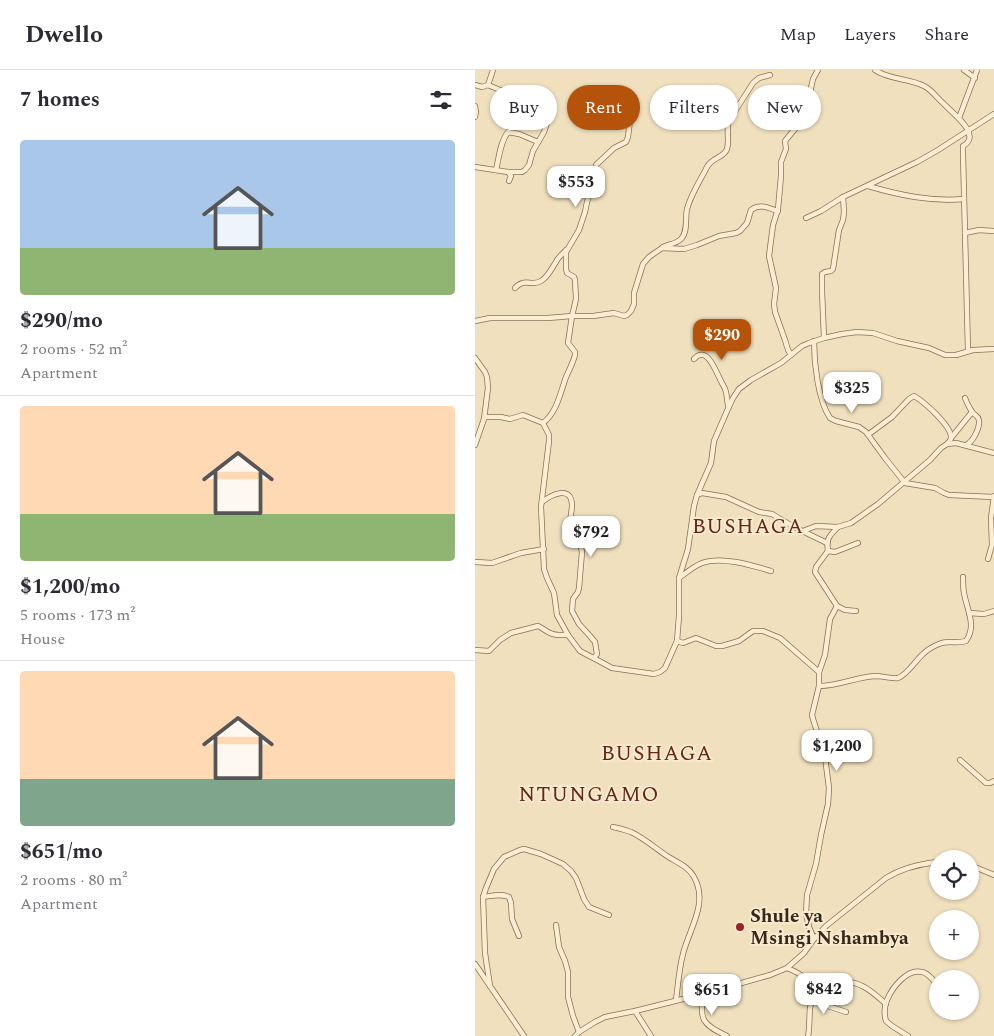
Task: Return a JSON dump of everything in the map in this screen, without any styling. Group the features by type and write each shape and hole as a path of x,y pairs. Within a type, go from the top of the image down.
{"street":[{"path":"487,85 493,70"},
{"path":"791,354 785,343 775,312 776,288 769,256 773,225 778,212 781,162 786,149 785,141 797,127 809,97 813,79 819,70"},
{"path":"875,70 881,74 924,86 959,118 969,130 969,141 963,148 968,351"},
{"path":"963,70 975,78"},
{"path":"959,118 977,70"},
{"path":"475,321 490,318 548,318 614,313 627,315 633,308 634,293 643,264 662,248 677,242 683,237 687,211 692,196 709,163 727,151 727,123 753,82 769,75"},
{"path":"475,85 490,86"},
{"path":"475,106 475,117"},
{"path":"806,218 843,197 917,162 994,114"},
{"path":"475,167 522,172 529,165 533,151 545,130"},
{"path":"515,288 524,282 537,283 543,280 557,259 567,249 579,230 595,177 596,166 614,148 627,142 629,130"},
{"path":"496,170 502,143 508,132 519,134 538,142"},
{"path":"508,172 511,176 509,181"},
{"path":"868,186 895,194 921,198 964,199"},
{"path":"824,338 822,274 833,269 839,230 843,220 843,197"},
{"path":"662,248 684,249 719,236 736,234 745,226 751,210 756,206 763,206 778,212"},
{"path":"965,232 979,230 994,231"},
{"path":"543,423 559,401 575,357 575,352 568,342 576,299 575,280 567,273 566,269 567,249"},
{"path":"485,417 510,419 523,416 543,423 549,435 542,502 545,574 554,593 557,615 568,635 580,652 612,668 654,674 665,668 677,641 679,578 688,549 694,506 712,457 715,436 721,428 733,398 739,390 751,380 781,363 802,346 842,334 866,332 929,348 945,355 957,356 968,351 994,349"},
{"path":"814,341 817,377 828,416 832,420 859,427 869,434 885,458 904,481 910,484 935,488 949,495 994,496 991,518 992,545 987,559"},
{"path":"694,359 701,355 710,360 725,389 729,407"},
{"path":"475,358 487,377 485,417 475,445"},
{"path":"869,434 892,417 913,396 933,410 949,432 951,438"},
{"path":"965,398 971,412 978,417 979,424 973,440 970,444 966,445"},
{"path":"803,531 816,526 838,527 851,523 878,504 947,444 971,412"},
{"path":"947,444 956,443 994,453"},
{"path":"542,502 558,493 567,494 571,500 571,525 582,552 579,588 573,598 572,611 579,624 595,642 597,654 594,658"},
{"path":"697,495 702,493 726,497 759,512 772,514 827,543"},
{"path":"838,527 831,534 827,543 828,551 816,567 815,572 837,606 845,610 856,611"},
{"path":"828,551 835,552 858,543"},
{"path":"475,562 492,563 521,553 544,549"},
{"path":"679,578 696,566 709,561 733,562 771,571"},
{"path":"819,686 835,685 873,676 895,678 903,676 923,654 939,644 967,640 971,626 963,591 963,576"},
{"path":"814,940 809,927 807,895 818,857 828,804 829,788 825,757 813,714 830,619 837,606"},
{"path":"969,613 984,614 994,611"},
{"path":"475,650 489,651 500,640 511,634 538,626 555,636 568,635"},
{"path":"677,641 683,643 696,638 716,646 722,646 739,641 753,631 763,631 780,638 819,672"},
{"path":"960,760 986,783 994,781"},
{"path":"613,827 632,833 687,868 698,886 699,910 680,964 676,1000"},
{"path":"490,986 485,953 483,897 490,877 504,857 524,849 563,864 577,878 589,908 609,915"},
{"path":"556,925 559,947 568,972 568,997 577,1034 605,1017 635,1012 703,994 771,975 787,968 804,953 826,926 886,878 909,868 929,864"},
{"path":"979,869 994,875"},
{"path":"483,897 498,895 509,897 512,919 519,936"},
{"path":"475,964 524,1036"},
{"path":"787,968 803,975 811,987 813,998 810,1007 808,1036"},
{"path":"908,1036 887,1022 885,1016 886,1004 893,991 905,976 921,971 929,976"},
{"path":"811,987 839,990 847,983 852,982 872,992 886,1004"},
{"path":"703,994 701,1003 703,1021 715,1031 727,1036"},
{"path":"813,998 825,1005 846,1012"},
{"path":"635,1012 651,1036"}],"place":[{"name":"Shule ya Msingi Nshambya","path":"740,927"}],"district":[{"name":"BUSHAGA","path":"748,527"},
{"name":"BUSHAGA","path":"657,754"},
{"name":"NTUNGAMO","path":"589,795"}]}
